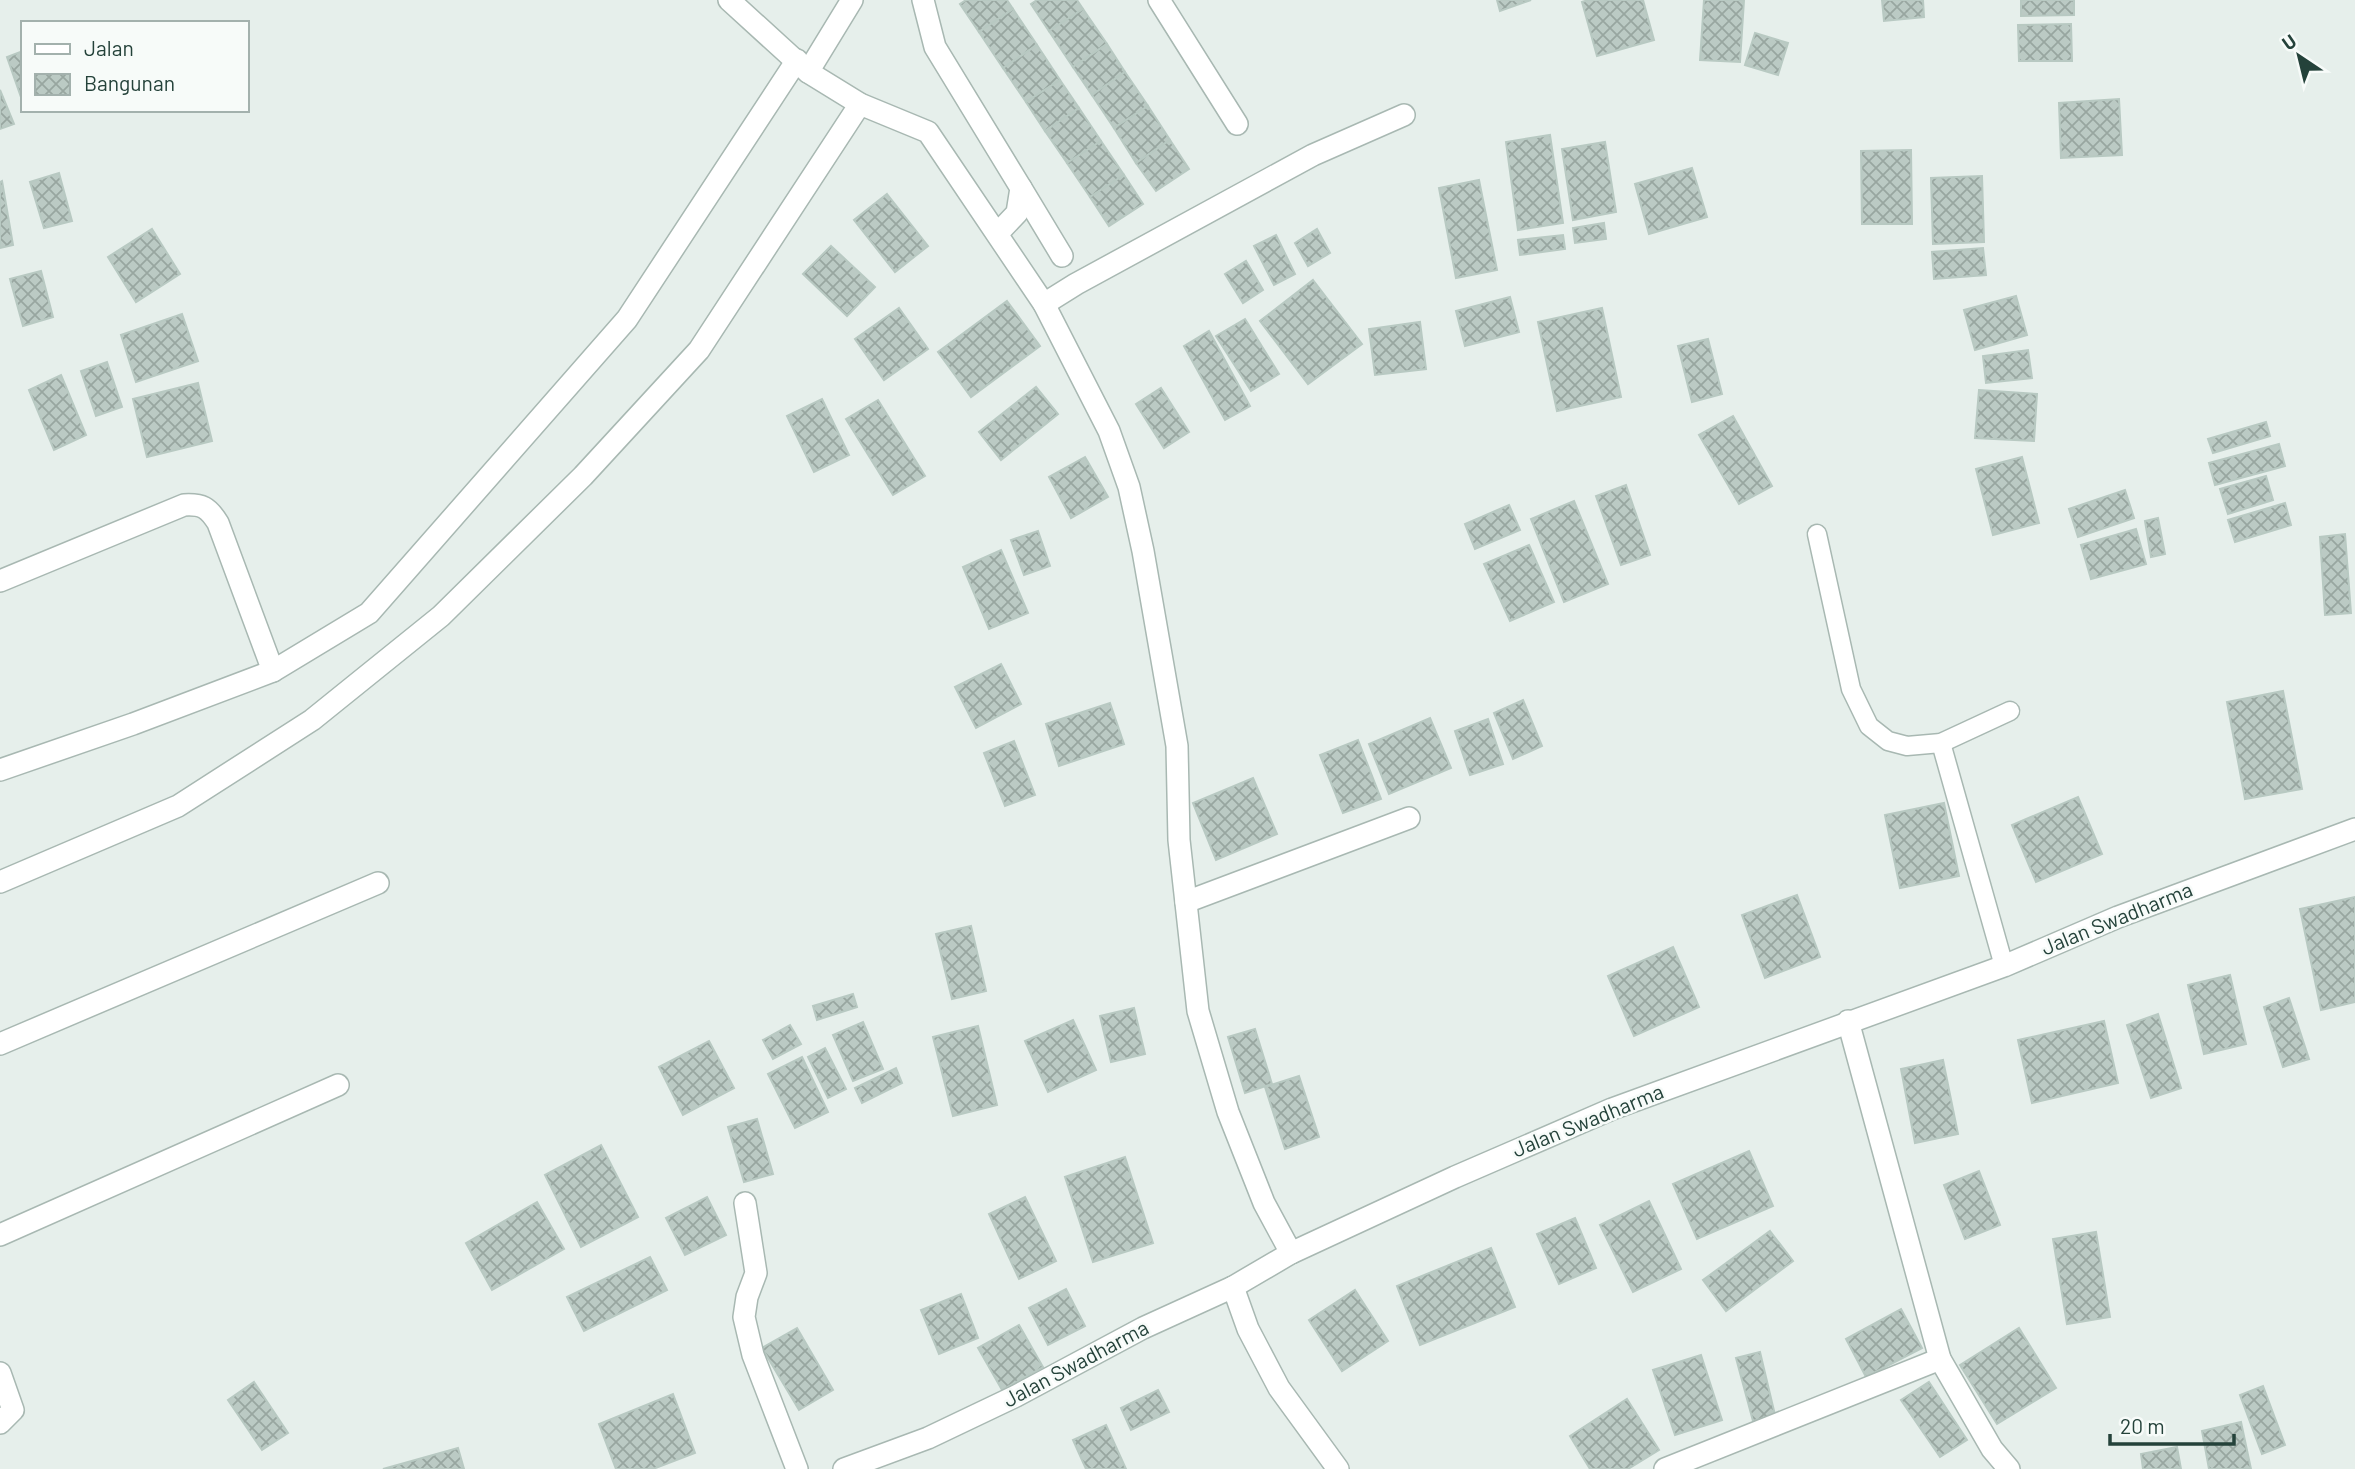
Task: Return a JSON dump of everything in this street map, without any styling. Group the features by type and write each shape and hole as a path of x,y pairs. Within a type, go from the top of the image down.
{"street":[{"path":"729,0 808,70 852,99 928,132 1044,304 1109,432 1129,487 1143,551 1177,746 1179,841 1198,1011 1228,1112 1259,1190 1291,1253"},
{"path":"0,770 274,671 369,613 627,319 808,70 852,0"},
{"path":"923,0 935,47 1062,256"},
{"path":"1159,0 1237,124"},
{"path":"0,882 178,806 312,720 441,616 583,476 698,350 852,99"},
{"path":"1044,304 1313,156 1404,115"},
{"path":"998,233 1017,213 1021,188"},
{"path":"0,581 184,505 201,504 211,511 218,523 274,671"},
{"path":"1186,902 1409,818"},
{"name":"Jalan Swadharma","path":"844,1469 928,1438 1016,1396 1143,1328 1233,1287 1291,1253 1612,1108 2004,966 2118,918 2355,829"},
{"path":"0,1044 378,883"},
{"path":"1848,1021 1940,1359 1992,1449 2009,1469"},
{"path":"0,1235 338,1085"},
{"path":"745,1203 755,1273 744,1317 753,1354 797,1469"},
{"path":"1233,1287 1248,1329 1279,1388 1338,1469"},
{"path":"1665,1469 1940,1359"},
{"path":"0,1373 13,1410 0,1423"}],"lane":[{"path":"1817,534 1852,689 1869,726 1888,741 1907,746 1941,743 2010,711"},
{"path":"1941,743 2004,966"}],"building":[{"path":"966,0 1007,0 1013,9 979,32 960,4"},
{"path":"1037,0 1077,0 1083,9 1049,31 1031,4"},
{"path":"1497,0 1531,0 1500,11"},
{"path":"1643,0 1654,40 1597,56 1582,2"},
{"path":"1704,0 1744,0 1740,62 1700,60"},
{"path":"1882,0 1923,0 1924,17 1884,21"},
{"path":"2021,0 2074,0 2074,15 2021,16"},
{"path":"1013,9 1037,45 1003,68 979,32"},
{"path":"1083,9 1107,44 1073,67 1049,31"},
{"path":"2071,24 2072,61 2019,61 2018,25"},
{"path":"1755,33 1788,43 1778,75 1745,65"},
{"path":"1107,44 1125,72 1092,95 1073,67"},
{"path":"1037,45 1060,80 1026,102 1003,68"},
{"path":"21,52 21,97 7,57"},
{"path":"1125,72 1148,106 1114,128 1092,95"},
{"path":"1060,80 1079,108 1045,131 1026,102"},
{"path":"0,90 14,124 0,129"},
{"path":"2119,99 2122,155 2061,158 2059,103"},
{"path":"1148,106 1170,140 1136,163 1114,128"},
{"path":"1079,108 1101,141 1067,163 1045,131"},
{"path":"1550,135 1563,223 1518,230 1506,142"},
{"path":"1170,140 1189,169 1156,191 1136,163"},
{"path":"1101,141 1124,175 1090,197 1067,163"},
{"path":"1605,142 1616,212 1573,220 1562,149"},
{"path":"1911,150 1912,224 1862,224 1861,151"},
{"path":"1692,168 1707,217 1649,234 1635,184"},
{"path":"59,173 72,221 44,228 30,182"},
{"path":"1124,175 1143,204 1109,226 1090,197"},
{"path":"1982,176 1984,242 1933,244 1931,178"},
{"path":"1479,180 1497,270 1456,278 1439,188"},
{"path":"2,181 13,245 0,248 0,182"},
{"path":"887,194 928,246 895,272 854,220"},
{"path":"1604,223 1606,239 1575,243 1573,228"},
{"path":"152,229 180,274 136,302 108,257"},
{"path":"1317,229 1330,253 1308,266 1295,243"},
{"path":"1276,235 1295,274 1274,285 1254,246"},
{"path":"1563,235 1565,249 1520,255 1518,240"},
{"path":"831,246 875,287 847,316 803,274"},
{"path":"1983,248 1986,275 1934,279 1932,252"},
{"path":"1246,261 1263,290 1243,303 1225,274"},
{"path":"41,271 53,317 23,326 10,279"},
{"path":"1313,280 1362,344 1308,384 1260,321"},
{"path":"2016,296 2027,335 1975,350 1964,310"},
{"path":"1510,297 1519,332 1465,346 1456,311"},
{"path":"1007,301 1040,346 971,397 938,352"},
{"path":"899,308 928,349 884,380 855,339"},
{"path":"1602,308 1621,397 1557,411 1538,322"},
{"path":"182,314 198,361 136,382 121,335"},
{"path":"1245,319 1279,374 1251,391 1216,336"},
{"path":"1420,322 1426,369 1375,375 1369,329"},
{"path":"1209,331 1250,406 1225,420 1184,346"},
{"path":"1708,339 1722,394 1692,402 1678,346"},
{"path":"2028,350 2032,378 1986,383 1983,356"},
{"path":"107,362 122,407 96,416 81,371"},
{"path":"61,375 86,435 54,450 29,390"},
{"path":"198,383 212,441 147,457 133,399"},
{"path":"1036,387 1058,414 1001,460 979,432"},
{"path":"1161,388 1189,432 1164,448 1136,404"},
{"path":"1979,390 2037,394 2034,441 1975,438"},
{"path":"822,399 849,455 814,472 787,416"},
{"path":"878,400 925,476 893,495 846,419"},
{"path":"1733,416 1772,486 1739,504 1699,435"},
{"path":"2266,422 2270,436 2213,453 2208,439"},
{"path":"2279,444 2285,466 2215,485 2209,463"},
{"path":"1085,457 1108,497 1071,518 1049,477"},
{"path":"2022,457 2039,523 1993,535 1976,469"},
{"path":"2266,476 2273,500 2228,514 2220,489"},
{"path":"1626,485 1650,555 1621,565 1596,496"},
{"path":"2125,490 2134,518 2078,537 2069,509"},
{"path":"1574,501 1608,584 1564,602 1531,519"},
{"path":"2285,503 2291,525 2235,542 2228,520"},
{"path":"1509,505 1520,530 1475,549 1465,524"},
{"path":"2158,518 2165,554 2151,557 2145,521"},
{"path":"2136,529 2146,564 2091,579 2081,545"},
{"path":"1038,531 1050,566 1024,575 1011,540"},
{"path":"2345,534 2351,613 2325,615 2320,537"},
{"path":"1529,545 1554,602 1510,621 1484,564"},
{"path":"1001,550 1028,613 989,629 963,567"},
{"path":"1001,664 1021,704 976,728 955,687"},
{"path":"2283,691 2302,789 2245,799 2227,702"},
{"path":"1523,700 1542,746 1513,759 1494,713"},
{"path":"1110,703 1124,744 1059,766 1046,724"},
{"path":"1430,718 1451,768 1389,794 1369,744"},
{"path":"1488,719 1503,764 1470,775 1455,731"},
{"path":"1358,740 1381,799 1343,813 1320,755"},
{"path":"1014,741 1035,795 1005,806 984,753"},
{"path":"1253,778 1277,834 1216,860 1193,803"},
{"path":"2078,797 2102,854 2036,882 2012,825"},
{"path":"1944,803 1959,876 1900,888 1885,815"},
{"path":"1797,895 1820,957 1765,978 1742,915"},
{"path":"2355,897 2355,1002 2321,1010 2300,909"},
{"path":"971,926 986,991 952,999 936,934"},
{"path":"1673,947 1699,1007 1634,1036 1608,976"},
{"path":"2230,975 2246,1044 2204,1054 2188,985"},
{"path":"853,994 857,1007 817,1020 813,1006"},
{"path":"2289,998 2309,1059 2283,1067 2264,1007"},
{"path":"1134,1008 1145,1054 1111,1062 1100,1016"},
{"path":"2158,1014 2181,1088 2151,1098 2127,1025"},
{"path":"1073,1020 1096,1070 1048,1092 1025,1041"},
{"path":"2104,1021 2118,1083 2032,1103 2018,1040"},
{"path":"863,1022 883,1069 853,1081 833,1035"},
{"path":"790,1025 801,1044 773,1059 763,1040"},
{"path":"978,1026 997,1105 953,1116 933,1037"},
{"path":"1255,1029 1272,1084 1245,1093 1228,1037"},
{"path":"709,1041 734,1088 683,1115 659,1067"},
{"path":"825,1048 846,1089 828,1098 808,1057"},
{"path":"802,1057 828,1112 795,1128 768,1074"},
{"path":"1943,1060 1958,1134 1915,1143 1901,1069"},
{"path":"896,1068 902,1083 862,1103 855,1088"},
{"path":"1299,1076 1319,1137 1285,1149 1265,1087"},
{"path":"757,1119 773,1174 744,1182 728,1127"},
{"path":"601,1145 638,1217 581,1247 545,1175"},
{"path":"1749,1151 1773,1206 1697,1239 1673,1184"},
{"path":"1125,1157 1153,1243 1093,1262 1065,1177"},
{"path":"1979,1171 2000,1225 1965,1239 1944,1185"},
{"path":"707,1197 726,1235 685,1255 666,1218"},
{"path":"1025,1197 1056,1261 1019,1279 989,1214"},
{"path":"1649,1201 1681,1269 1633,1292 1600,1225"},
{"path":"537,1202 564,1249 492,1290 466,1243"},
{"path":"1575,1218 1596,1268 1559,1284 1537,1234"},
{"path":"1770,1231 1793,1261 1726,1311 1703,1280"},
{"path":"2096,1232 2110,1317 2067,1324 2053,1239"},
{"path":"1491,1248 1515,1307 1420,1345 1397,1286"},
{"path":"650,1257 667,1290 584,1331 567,1297"},
{"path":"1066,1289 1085,1326 1048,1345 1029,1308"},
{"path":"1355,1290 1388,1341 1342,1371 1309,1320"},
{"path":"961,1294 978,1338 939,1354 921,1310"},
{"path":"1901,1309 1922,1348 1866,1377 1846,1339"},
{"path":"1019,1325 1043,1367 1002,1390 978,1348"},
{"path":"797,1328 833,1390 799,1410 762,1348"},
{"path":"2019,1328 2056,1388 1997,1424 1960,1365"},
{"path":"1760,1352 1775,1415 1753,1421 1736,1358"},
{"path":"1701,1355 1722,1420 1675,1435 1653,1370"},
{"path":"254,1382 288,1433 262,1450 228,1400"},
{"path":"1929,1382 1967,1440 1940,1457 1901,1400"},
{"path":"2263,1386 2285,1445 2262,1454 2240,1395"},
{"path":"1158,1390 1169,1412 1131,1430 1121,1408"},
{"path":"673,1394 695,1453 653,1469 616,1469 599,1424"},
{"path":"1627,1399 1659,1450 1628,1469 1590,1469 1570,1436"},
{"path":"2241,1422 2251,1469 2209,1469 2202,1431"},
{"path":"1106,1425 1126,1469 1086,1469 1073,1440"},
{"path":"2177,1447 2181,1469 2143,1469 2141,1454"},
{"path":"458,1448 464,1469 383,1469"}]}
